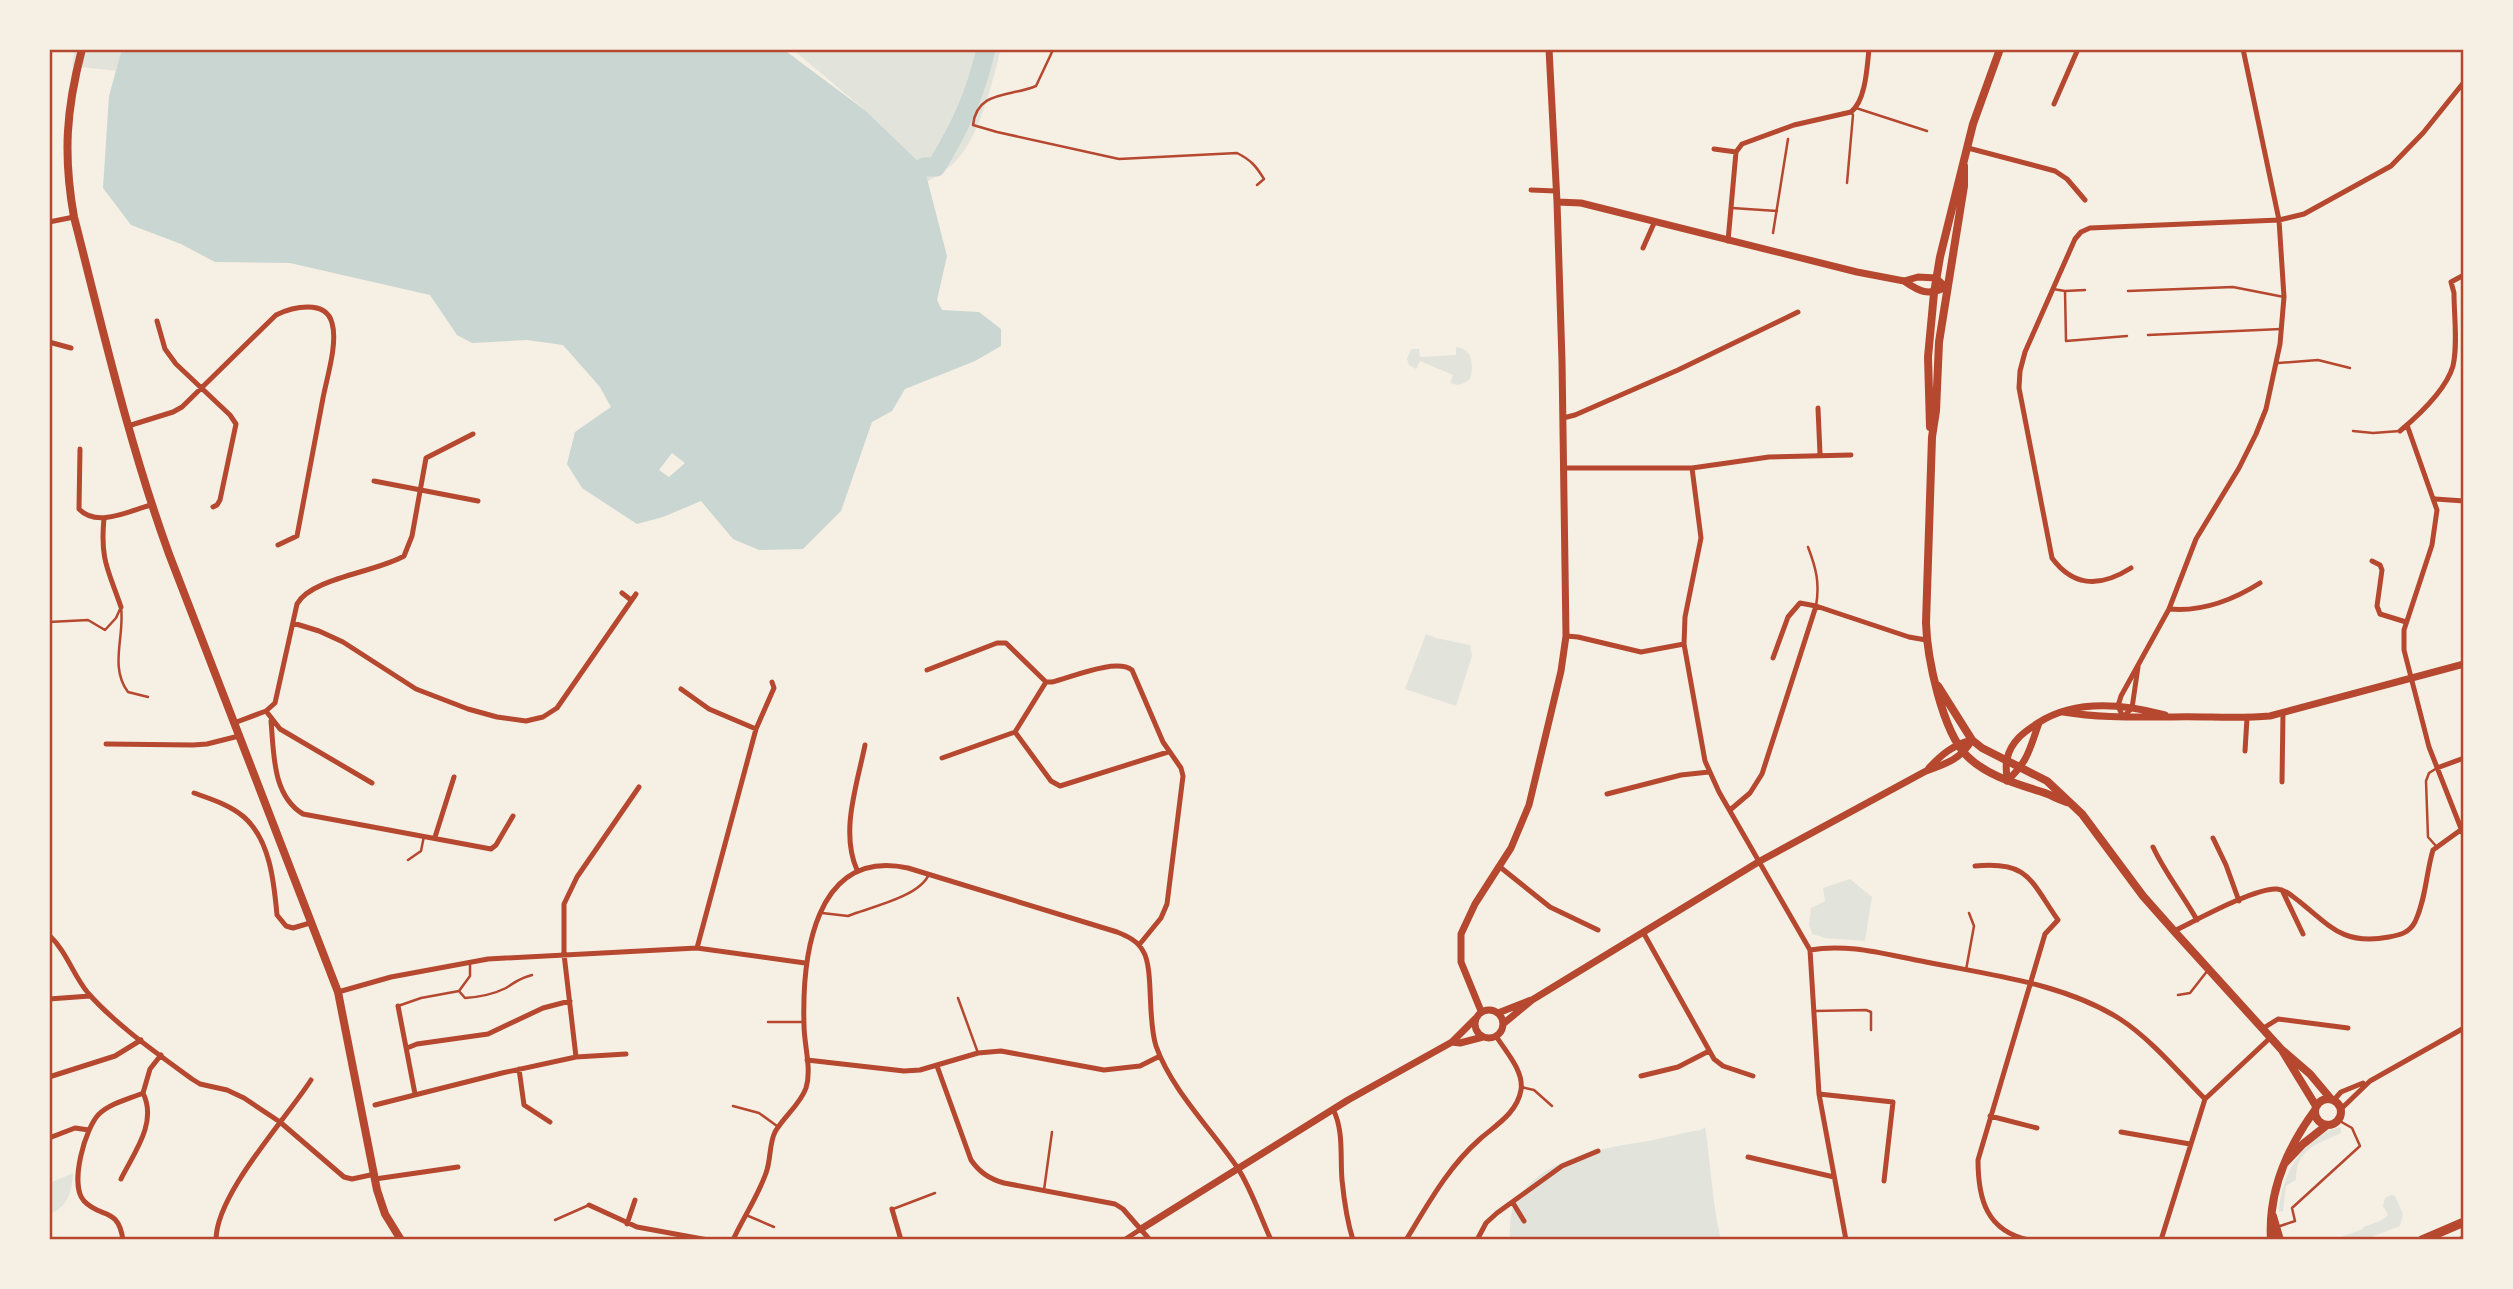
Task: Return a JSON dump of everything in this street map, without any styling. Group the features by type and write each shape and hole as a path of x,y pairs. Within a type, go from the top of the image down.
{"main road":[{"path":"82,49 66,131 66,168 74,217 128,426 151,505 338,992 375,1177 385,1214 401,1240"},
{"path":"1932,437 1928,412 1928,357 1934,293 1956,186 1964,166 1982,94 2000,49"},
{"path":"1964,166 1964,186 1939,342 1932,437 1926,640 1938,698 1964,754 1981,767 2007,780 2070,803"},
{"path":"1935,682 1972,740 2047,781 2082,814 2143,896 2207,970 2341,1109 2338,1120 2309,1139 2285,1163"},
{"path":"2281,1049 2302,1080 2317,1119 2327,1125"},
{"path":"2271,1240 2276,1186 2289,1149 2322,1100 2333,1099"},
{"path":"2273,1216 2280,1240"},
{"path":"2422,1240 2464,1222"}],"street":[{"path":"1481,1011 1461,962 1460,941 1467,920 1500,867 1520,827 1536,779 1561,671 1566,636 1557,202 1549,49"},
{"path":"1728,241 1736,152 1742,144 1751,139 1854,110 1866,71 1869,49"},
{"path":"2054,104 2078,49"},
{"path":"2123,717 2118,706 2121,696 2169,609 2196,539 2239,468 2256,434 2266,409 2276,363 2284,296 2279,220 2243,49"},
{"path":"2131,568 2118,576 2090,582 2066,574 2052,558 2019,388 2025,352 2075,239 2090,228 2279,220 2304,214 2391,166 2423,133 2464,82"},
{"path":"1968,148 2055,171 2067,179 2085,200"},
{"path":"1714,149 1736,152"},
{"path":"1531,190 1556,191"},
{"path":"1557,202 1581,203 1728,241 1904,281 1916,290 1934,293 1946,287 1937,278 1918,276 1904,281"},
{"path":"49,222 74,217"},
{"path":"1643,248 1655,221"},
{"path":"2400,431 2435,395 2453,366 2454,293 2451,282 2464,275"},
{"path":"128,426 173,412 202,389 276,314 289,308 306,306 321,310 332,320 334,336 297,536 278,545"},
{"path":"1563,418 1678,370 1798,312"},
{"path":"157,321 165,349 176,364 230,415 236,424 220,500 218,505 213,507"},
{"path":"49,342 71,348"},
{"path":"1818,408 1820,454"},
{"path":"2174,931 2267,889 2282,890 2345,936 2363,940 2398,936 2406,933 2414,923 2430,873 2431,854 2436,846 2463,833 2437,768 2410,678 2403,640 2406,622 2432,545 2437,510 2407,425"},
{"path":"234,723 266,712 275,703 297,604 307,592 404,556 409,546 426,458 473,435"},
{"path":"80,449 79,509 89,517 104,518 151,505"},
{"path":"1563,468 1692,468 1769,457 1851,455"},
{"path":"1692,468 1701,538 1685,617 1684,645 1709,772 1810,950 1819,1094 1846,1240"},
{"path":"374,481 478,501"},
{"path":"2435,499 2464,501"},
{"path":"104,518 102,539 105,566 121,607"},
{"path":"2372,561 2380,565 2382,570 2378,606 2380,614 2406,622"},
{"path":"2169,609 2186,610 2237,597 2260,583"},
{"path":"622,593 631,600"},
{"path":"293,623 343,642 416,689 497,717 526,721 557,708 636,594"},
{"path":"1773,658 1783,628 1794,607 1800,603 1926,640"},
{"path":"1730,810 1750,793 1762,774 1816,606"},
{"path":"1566,636 1641,652 1684,645"},
{"path":"927,670 998,643 1006,643 1014,648 1046,682 1114,665 1125,664 1132,670 1168,751 1181,768 1183,776 1167,904 1161,918 1139,945"},
{"path":"2063,712 2142,719 2246,718 2283,713 2464,664"},
{"path":"2123,717 2132,708 2138,667"},
{"path":"697,948 756,729 774,688 772,682"},
{"path":"942,758 1015,732 1046,682"},
{"path":"681,689 709,709 756,729"},
{"path":"2007,780 2006,760 2016,740 2027,729 2050,715 2086,706 2118,706 2171,717"},
{"path":"266,712 280,729 372,783"},
{"path":"2282,782 2283,713"},
{"path":"2245,751 2246,718"},
{"path":"271,721 279,786 293,808 303,814 491,849 513,816"},
{"path":"2007,780 2030,754 2039,723"},
{"path":"1015,732 1051,781 1060,786 1168,751"},
{"path":"106,744 200,744 239,736"},
{"path":"1926,771 1941,755 1958,744 1972,740"},
{"path":"1503,1024 1532,1000 1760,862 1926,771 1947,764 1964,754 1972,740"},
{"path":"857,870 850,855 849,835 865,745"},
{"path":"2437,768 2464,758"},
{"path":"1607,794 1681,775 1709,772"},
{"path":"435,838 454,776"},
{"path":"576,1057 564,954 564,904 568,892 639,788"},
{"path":"194,793 232,809 251,824 270,864 277,915 281,921 293,928 310,923"},
{"path":"2213,838 2239,901"},
{"path":"2153,847 2197,920"},
{"path":"733,1240 765,1176 773,1135 805,1090 808,1080 804,1022 805,963 821,913 829,895 857,870 896,865 1117,932 1139,945 1148,964 1150,1024 1160,1056 1169,1074 1239,1170 1271,1240"},
{"path":"1975,866 2008,865 2021,870 2058,920 2045,934 1979,1160 1978,1178 1987,1210 1994,1223 2004,1232 2029,1240"},
{"path":"1500,867 1550,907 1598,930"},
{"path":"2282,890 2303,934"},
{"path":"1643,932 1709,1051 1723,1066 1753,1076"},
{"path":"49,935 62,948 90,996 116,1022 200,1084 235,1093 280,1122 344,1177 375,1177 458,1167"},
{"path":"338,992 391,976 469,961 564,954 697,948 805,963"},
{"path":"1810,950 1865,949 2031,985 2081,1000 2120,1020 2159,1052 2205,1100"},
{"path":"49,999 90,996"},
{"path":"407,1048 417,1044 488,1034 543,1008 570,1000"},
{"path":"1498,1013 1532,1000"},
{"path":"398,1006 415,1094"},
{"path":"1124,1240 1333,1109 1451,1042 1481,1011 1489,1009 1498,1013 1503,1029 1496,1036 1460,1043 1451,1042"},
{"path":"1475,1019 1476,1031 1483,1037"},
{"path":"2262,1028 2278,1019 2348,1028"},
{"path":"2333,1099 2341,1092 2370,1081 2464,1028"},
{"path":"1406,1240 1458,1161 1516,1106 1521,1087 1517,1068 1496,1036"},
{"path":"2161,1240 2205,1100 2270,1038"},
{"path":"49,1077 115,1056 141,1040"},
{"path":"1641,1076 1678,1067 1709,1051"},
{"path":"807,1060 904,1071 937,1066 978,1053 1014,1052 1104,1070 1140,1066 1160,1056"},
{"path":"375,1105 576,1057 626,1054"},
{"path":"121,1179 144,1137 144,1093 150,1069 161,1055"},
{"path":"937,1066 971,1160 977,1169 1004,1183 1115,1204 1150,1240"},
{"path":"519,1069 524,1105 550,1122"},
{"path":"216,1240 224,1208 245,1172 311,1080"},
{"path":"2341,1109 2370,1081"},
{"path":"123,1240 121,1228 112,1215 90,1206 78,1192 78,1173 93,1122 106,1108 144,1093"},
{"path":"1819,1094 1893,1102 1884,1181"},
{"path":"1333,1109 1340,1128 1342,1180 1353,1240"},
{"path":"1990,1116 2037,1128"},
{"path":"49,1138 75,1129 89,1130"},
{"path":"2121,1132 2190,1144"},
{"path":"1477,1240 1486,1223 1562,1166 1598,1151"},
{"path":"1748,1157 1834,1177"},
{"path":"627,1224 635,1200"},
{"path":"1513,1203 1524,1221"},
{"path":"589,1205 627,1224 708,1240"},
{"path":"892,1209 901,1240"},
{"path":"2000,1240 2004,1232"}],"lane":[{"path":"1052,52 1036,86 982,102 976,110 973,125 1119,159 1237,153 1251,160 1258,168 1264,179 1257,185"},
{"path":"1847,183 1854,110 1927,131"},
{"path":"1773,233 1788,139"},
{"path":"1732,208 1777,211"},
{"path":"2128,291 2232,287 2284,296"},
{"path":"2053,289 2085,290"},
{"path":"2065,291 2066,341 2127,336"},
{"path":"2148,335 2281,329"},
{"path":"2276,363 2318,360 2350,368"},
{"path":"2353,431 2400,431"},
{"path":"1808,547 1818,575 1816,606"},
{"path":"49,622 88,620 105,630 116,618 121,607"},
{"path":"121,607 118,661 121,683 128,692 148,697"},
{"path":"2436,846 2428,837 2426,781 2429,773 2437,768"},
{"path":"408,860 421,851 425,836"},
{"path":"821,913 848,916 911,892 921,885 929,874"},
{"path":"1966,970 1974,926 1969,913"},
{"path":"398,1006 421,998 459,991 470,976 472,969 469,961"},
{"path":"2178,995 2190,993 2207,970"},
{"path":"459,991 466,998 478,997 532,975"},
{"path":"957,998 978,1053"},
{"path":"1814,1012 1866,1010 1871,1012 1871,1030"},
{"path":"768,1022 804,1022"},
{"path":"1521,1087 1534,1090 1552,1106"},
{"path":"733,1107 759,1113 779,1127"},
{"path":"2277,1227 2295,1221 2292,1208 2360,1146 2352,1128 2338,1120"},
{"path":"1044,1190 1052,1132"},
{"path":"892,1209 935,1193"},
{"path":"555,1220 589,1205"},
{"path":"746,1215 774,1227"}],"shaded area":[{"path":"75,49 122,49 117,71 72,66"},
{"path":"122,49 779,49 787,52 866,111 924,167 947,256 937,300 942,310 979,312 1001,329 1001,346 975,361 905,389 892,411 872,422 841,511 803,549 759,550 733,539 701,501 663,517 637,524 582,488 567,464 575,432 611,407 600,387 563,345 527,340 472,343 457,335 430,295 290,263 215,262 181,244 131,225 103,188 109,96","holes":["672,453 685,463 669,477 659,470"]},
{"path":"792,49 1001,49 986,104 975,132 954,163 927,182 924,167 866,111"},
{"path":"1456,347 1462,348 1471,358 1470,379 1465,383 1450,383 1453,375 1420,361 1416,369 1409,365 1407,359 1411,349 1419,349 1420,357 1456,355"},
{"path":"1426,634 1470,645 1472,656 1456,706 1405,689"},
{"path":"1850,879 1872,897 1865,941 1825,938 1812,934 1809,925 1811,908 1825,901 1823,888"},
{"path":"1705,1127 1721,1240 1509,1240 1515,1203 1540,1175 1556,1165 1611,1147 1655,1140"},
{"path":"2341,1127 2341,1133 2304,1154 2299,1161 2296,1180 2286,1186 2283,1211 2279,1212 2280,1198 2289,1171 2305,1148 2328,1131"},
{"path":"73,1173 68,1198 61,1208 49,1214 49,1179 52,1182"},
{"path":"2395,1196 2403,1214 2400,1226 2363,1240 2341,1240 2341,1237 2388,1215 2383,1206 2385,1198"}],"waterway":[{"path":"924,167 936,167 953,138 972,96 986,49"}]}
